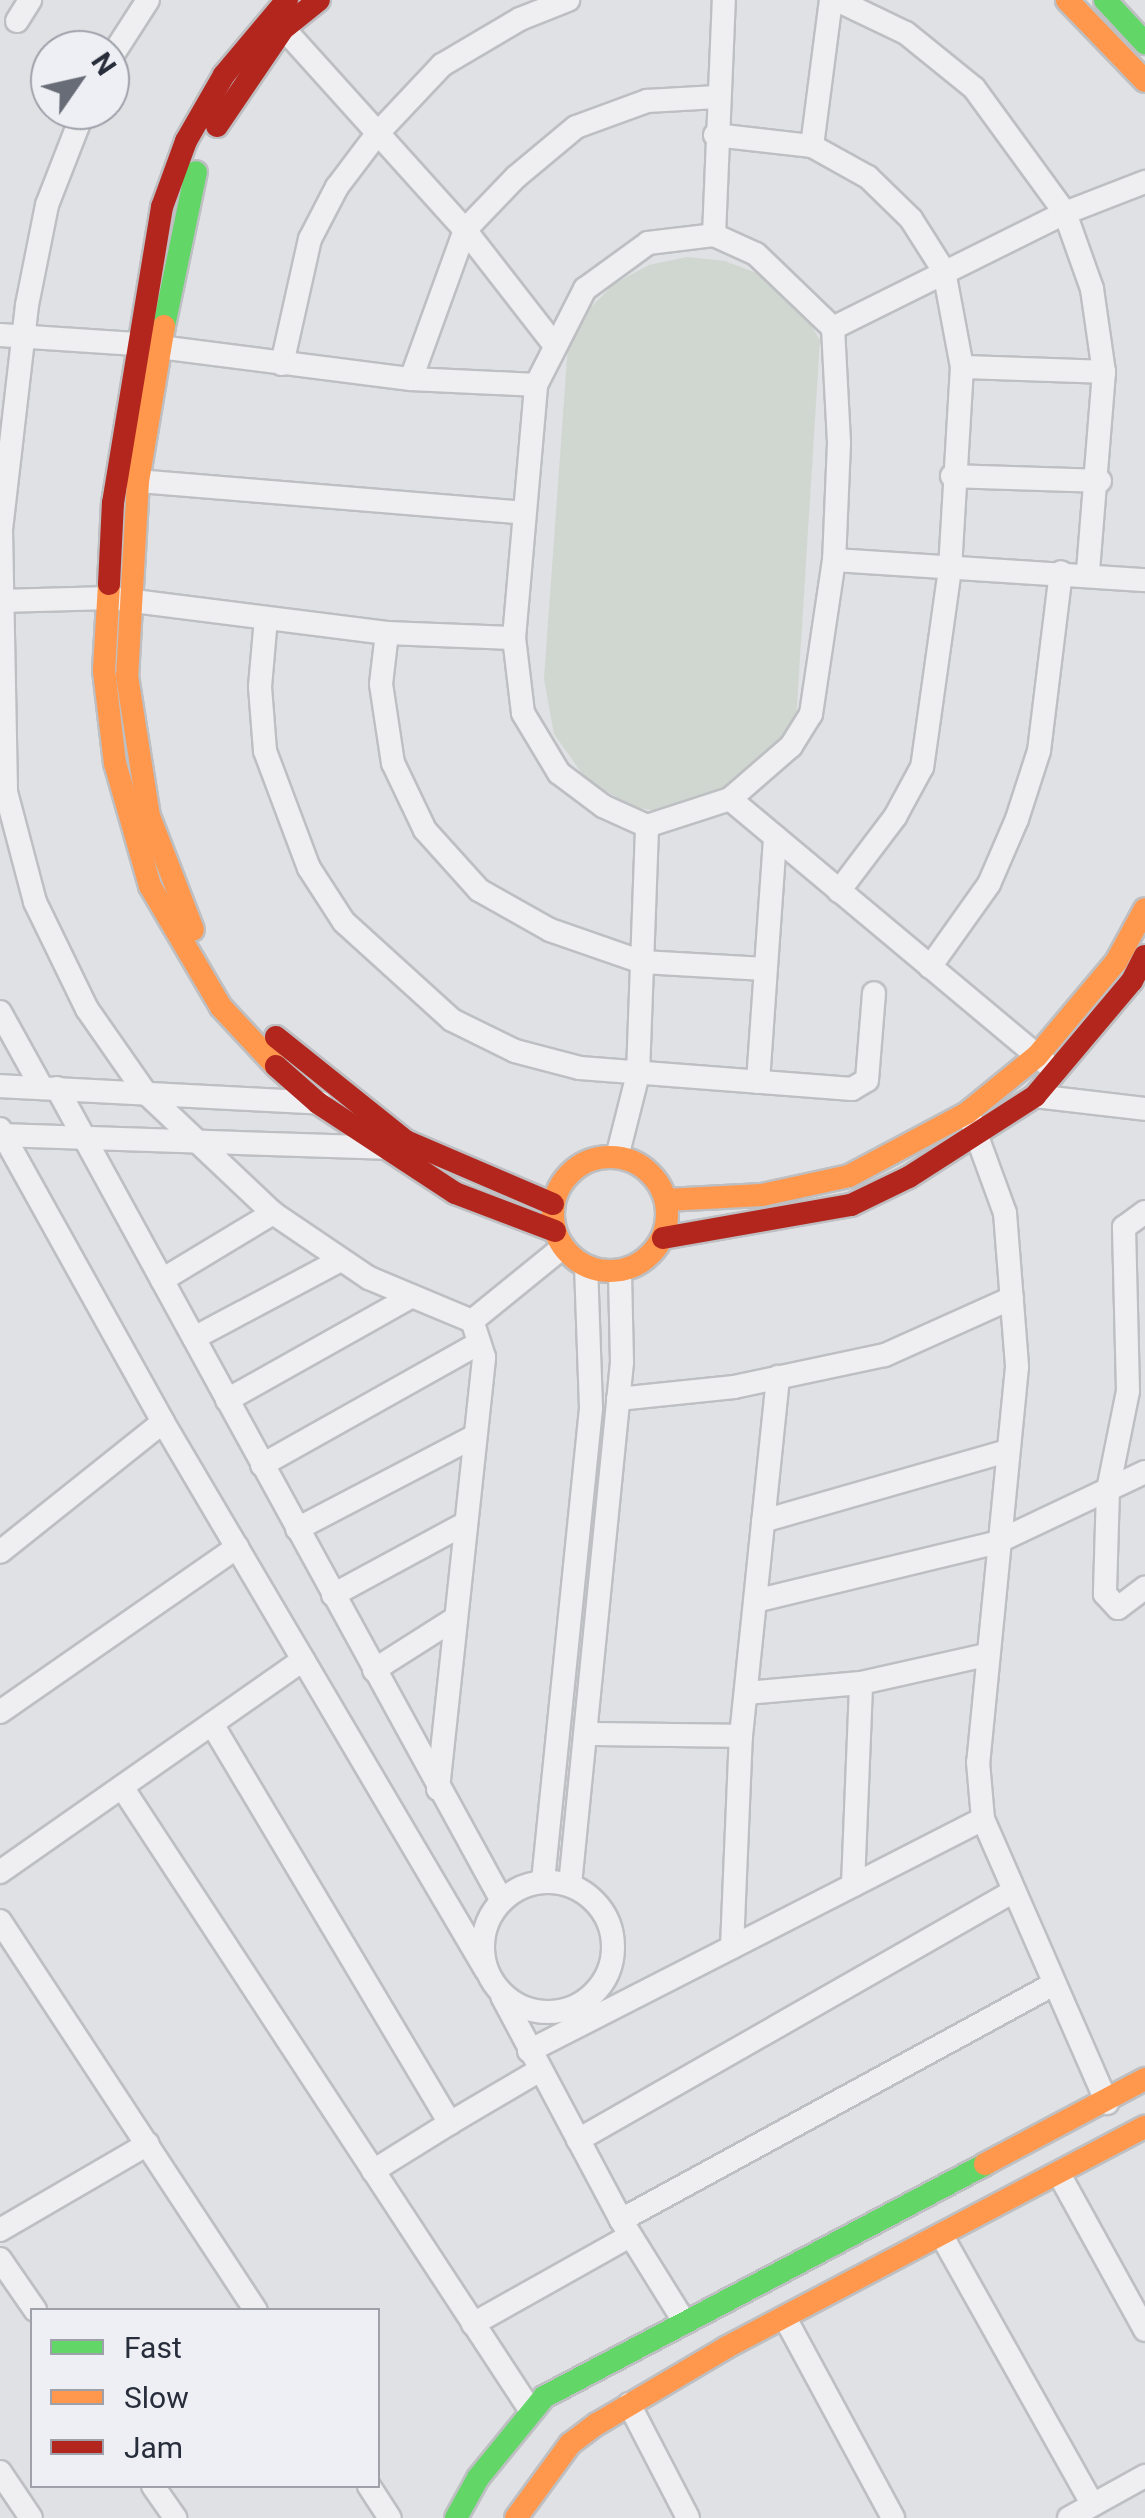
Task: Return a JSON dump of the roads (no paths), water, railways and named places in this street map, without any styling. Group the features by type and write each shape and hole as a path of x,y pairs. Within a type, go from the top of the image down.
{"street":[{"path":"17,21 30,0"},
{"path":"129,30 148,0"},
{"path":"318,0 280,14 186,141 162,207 148,346 128,480 118,599 104,670 115,763 150,886 221,1007 318,1103 455,1193 559,1239 586,1267 620,1271 652,1254 663,1238 666,1200 639,1164 617,1157 583,1163 559,1188 553,1204 559,1239"},
{"path":"282,364 310,239 337,187 377,134 442,65 520,19 568,0"},
{"path":"714,235 715,135 724,0"},
{"path":"812,146 834,0 906,32 974,88 1064,213 1092,289 1104,372 1100,482 1088,573"},
{"path":"1067,0 1145,82"},
{"path":"1105,0 1145,44"},
{"path":"280,14 377,134 465,230 553,343"},
{"path":"411,379 465,230 576,128 647,101 717,97"},
{"path":"76,130 47,204 11,338 0,530 6,792 35,902 87,1009 145,1092 188,1138 273,1213 342,1260 476,1332 484,1358 438,1790"},
{"path":"715,135 812,146 868,177 911,219 944,272 962,366 952,476 950,569 922,767 895,818 840,891"},
{"path":"833,328 1064,213 1145,182"},
{"path":"714,235 756,254 833,328 839,443 834,560 811,714 791,746 730,799 647,826 603,806 559,773 523,713 514,638 536,385 553,343 585,289 648,243 714,235"},
{"path":"11,338 148,346 411,379 536,385"},
{"path":"962,366 1104,372"},
{"path":"952,476 1100,482"},
{"path":"128,480 524,513"},
{"path":"834,560 950,569 1088,573 1145,580"},
{"path":"930,967 989,884 1017,819 1039,750 1060,572"},
{"path":"2,601 118,599 387,633 514,638"},
{"path":"118,599 150,816 198,941 288,1049 360,1106 424,1149 553,1204"},
{"path":"266,618 260,686 264,751 308,868 344,922 452,1020 515,1051 638,1074 852,1088 867,1080 874,992"},
{"path":"387,633 381,684 392,763 424,830 479,890 550,930 642,962 764,968"},
{"path":"730,799 1059,1073"},
{"path":"617,1157 638,1074 647,826"},
{"path":"758,1082 775,837"},
{"path":"666,1200 762,1195 849,1176 966,1113 1037,1056 1116,962 1145,908"},
{"path":"663,1238 850,1205 980,1134 1035,1096 1059,1073 1145,956"},
{"path":"0,1012 84,1137 438,1790 502,1900"},
{"path":"0,1086 360,1106"},
{"path":"1035,1096 1145,1109"},
{"path":"966,1113 980,1134 1005,1213 1017,1366 986,1655 978,1762 983,1819 1107,2103"},
{"path":"2,1133 424,1149"},
{"path":"2,1133 163,1422 500,1992 626,2228 685,2323"},
{"path":"1145,1212 1124,1227 1128,1391 1108,1490 1106,1594 1118,1608 1145,1588"},
{"path":"162,1280 273,1213"},
{"path":"262,1465 476,1332 559,1239"},
{"path":"194,1338 342,1260"},
{"path":"543,1881 591,1408 586,1267"},
{"path":"570,1885 618,1399 620,1271"},
{"path":"227,1400 412,1296"},
{"path":"618,1399 778,1377 885,1355 1012,1298"},
{"path":"732,1947 740,1736 778,1377"},
{"path":"0,1552 163,1422"},
{"path":"297,1529 475,1436"},
{"path":"763,1521 1007,1450"},
{"path":"755,1602 996,1543 1145,1472"},
{"path":"333,1595 466,1524"},
{"path":"0,1712 237,1548"},
{"path":"374,1670 456,1618"},
{"path":"746,1693 861,1683 986,1655"},
{"path":"0,1872 303,1660"},
{"path":"853,1885 861,1683"},
{"path":"212,1724 450,2123"},
{"path":"586,1734 740,1736"},
{"path":"122,1787 531,2411"},
{"path":"373,2171 450,2123 534,2060 732,1947 983,1819"},
{"path":"486,1970 482,1945 502,1900 543,1881 570,1885 592,1898 608,1920 614,1946 609,1971 574,2008 548,2013 522,2008 500,1992"},
{"path":"578,2140 1014,1891"},
{"path":"0,1921 255,2308"},
{"path":"473,2324 626,2228 1054,1984"},
{"path":"456,2518 531,2411 567,2384 1145,2080"},
{"path":"516,2518 570,2444 630,2404 1145,2127"},
{"path":"0,2230 148,2144"},
{"path":"1060,2174 1145,2330"},
{"path":"943,2238 1093,2505"},
{"path":"0,2259 33,2308"},
{"path":"785,2318 893,2518"},
{"path":"630,2404 688,2518"},
{"path":"0,2472 31,2518"},
{"path":"1069,2518 1145,2476"},
{"path":"154,2488 175,2518"},
{"path":"370,2488 390,2518"}]}
